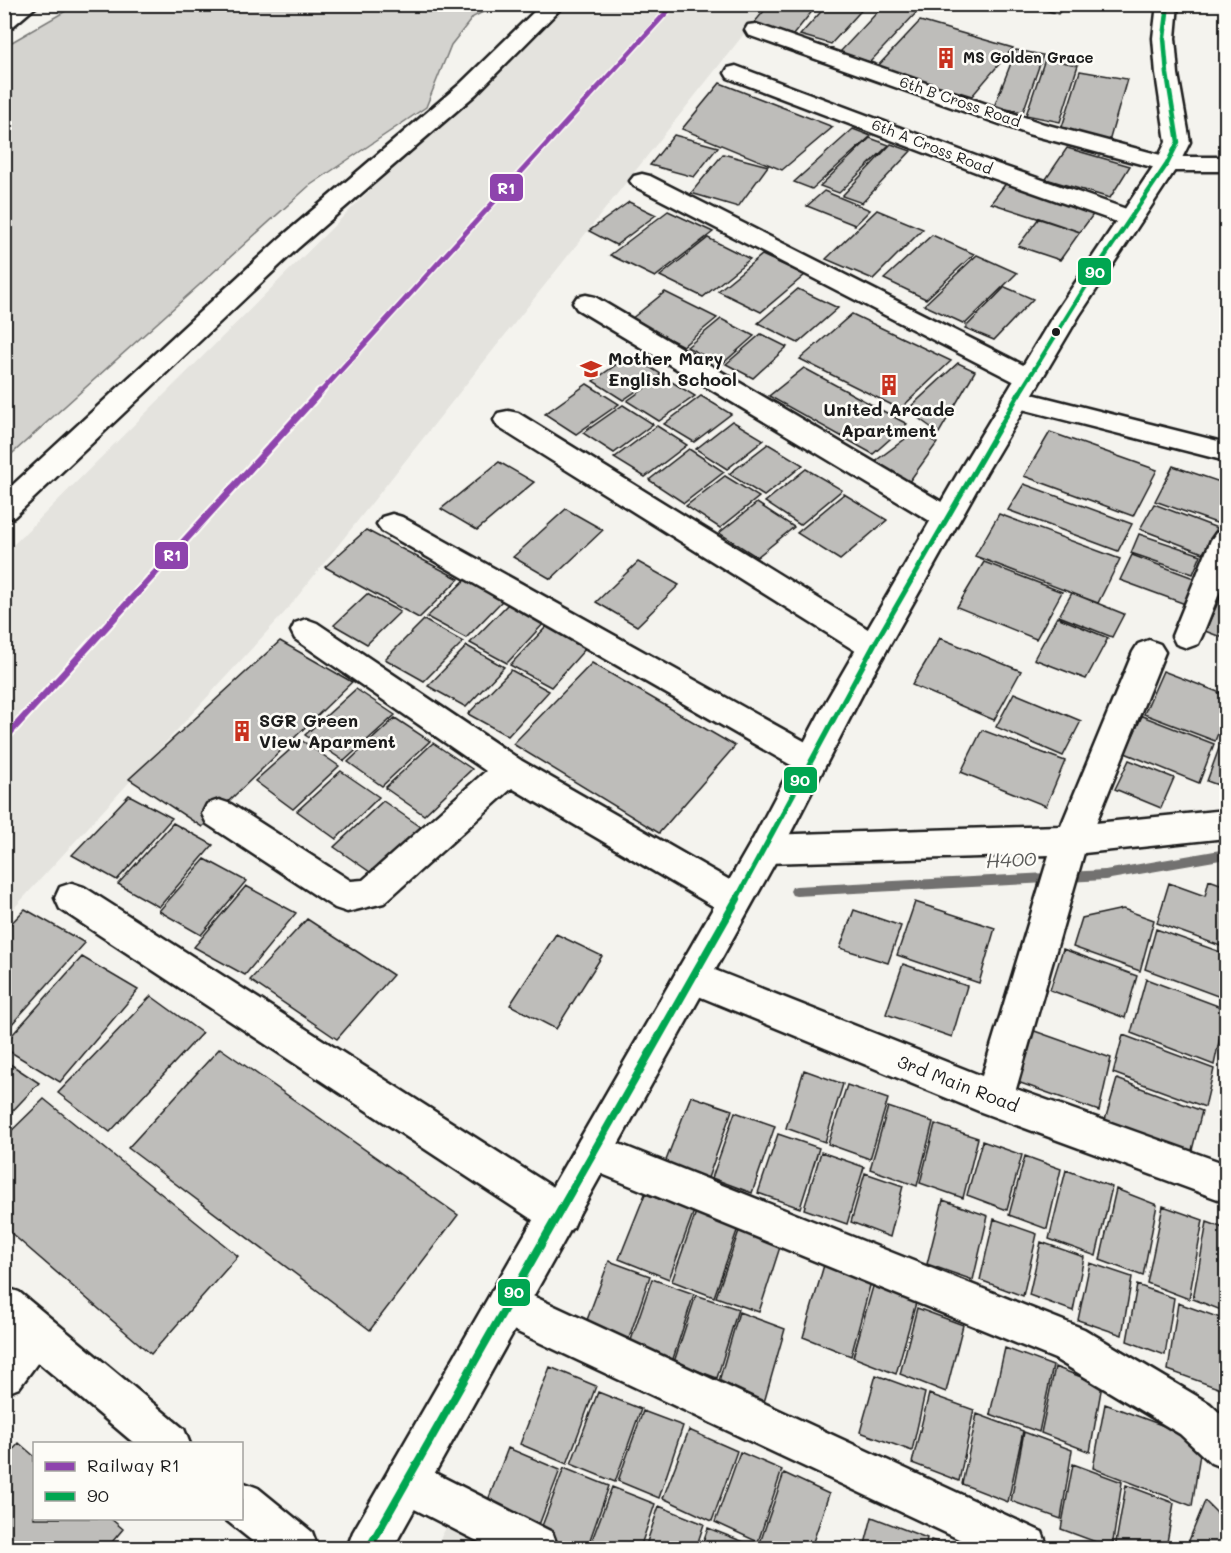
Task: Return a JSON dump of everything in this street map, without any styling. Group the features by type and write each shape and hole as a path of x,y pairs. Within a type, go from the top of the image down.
{"street":[{"path":"4,22 29,4"},
{"path":"4,510 289,243 468,89 555,4"},
{"path":"369,1548 765,849 810,760 945,518 1022,388 1129,218 1167,164 1178,142 1167,74 1164,38 1168,4"},
{"name":"6th B Cross Road","path":"756,30 1036,129 1167,164 1227,164"},
{"name":"6th A Cross Road","path":"736,73 989,169 1129,218"},
{"path":"642,181 1022,388 1227,452"},
{"path":"586,303 945,518"},
{"path":"508,420 873,646"},
{"path":"392,524 810,760"},
{"path":"1187,636 1227,540"},
{"path":"306,631 510,770 735,901"},
{"path":"994,1099 1067,854 1149,652"},
{"path":"219,814 347,897 361,896 372,893 510,770"},
{"path":"765,849 1067,854 1227,825"},
{"path":"72,898 559,1214"},
{"name":"3rd Main Road","path":"692,977 994,1099 1226,1181"},
{"path":"594,1152 1069,1344 1195,1419 1227,1448"},
{"path":"507,1305 1026,1548"},
{"path":"4,1373 19,1320 168,1442"},
{"path":"407,1481 536,1548"},
{"path":"243,1505 296,1548"}],"shaded area":[{"path":"76,5 497,5 473,17 451,45 426,107 309,186 5,460 5,46"},
{"path":"556,5 767,5 286,611 5,918 5,553"},
{"path":"446,1528 485,1548 435,1548"}],"building":[{"path":"770,4 818,4 793,35 753,24"},
{"path":"828,4 867,4 831,44 800,35"},
{"path":"885,4 917,12 870,62 839,53"},
{"path":"1026,4 1066,4 1058,14"},
{"name":"MS Golden Grace","path":"920,21 1013,48 972,96 877,67"},
{"path":"1016,50 1043,55 1023,112 994,107"},
{"path":"1045,59 1078,65 1060,122 1026,115"},
{"path":"1080,71 1127,79 1109,142 1060,133"},
{"path":"720,83 833,127 782,170 682,129"},
{"path":"853,129 871,136 812,189 794,182"},
{"path":"674,135 718,147 694,177 650,165"},
{"path":"870,138 889,145 839,193 820,186"},
{"path":"891,144 911,151 862,203 842,196"},
{"path":"1067,148 1130,166 1110,198 1046,179"},
{"path":"723,154 768,166 738,207 691,193"},
{"path":"1007,182 1095,212 1080,232 991,203"},
{"path":"824,191 870,210 855,225 807,206"},
{"path":"629,202 656,215 616,245 589,231"},
{"path":"877,210 923,229 873,279 826,259"},
{"path":"668,211 713,232 655,277 610,255"},
{"path":"1039,218 1080,232 1060,260 1018,246"},
{"path":"932,235 974,254 926,299 884,279"},
{"path":"708,238 750,259 703,297 660,276"},
{"path":"762,255 805,275 761,312 718,291"},
{"path":"977,255 1017,273 965,324 924,305"},
{"path":"1005,287 1033,299 994,340 965,328"},
{"path":"798,289 838,308 798,343 758,323"},
{"path":"665,292 717,318 683,346 631,319"},
{"name":"United Arcade Apartment","path":"852,314 951,361 900,409 800,359"},
{"path":"721,319 754,336 721,365 687,347"},
{"path":"761,334 787,347 753,378 726,364"},
{"path":"630,355 661,374 623,400 593,381"},
{"path":"958,363 975,371 939,433 907,410"},
{"path":"804,368 907,424 873,454 769,396"},
{"path":"662,376 695,396 659,421 627,401"},
{"path":"587,384 619,404 576,434 545,414"},
{"path":"701,396 731,414 694,442 664,424"},
{"path":"623,405 653,424 614,453 583,433"},
{"path":"732,421 764,440 727,469 696,449"},
{"path":"657,426 687,445 645,477 614,458"},
{"path":"916,431 937,443 906,486 874,462"},
{"path":"1050,432 1157,470 1133,516 1024,476"},
{"path":"768,444 803,465 764,496 729,474"},
{"path":"689,449 724,472 684,503 649,480"},
{"path":"499,462 534,482 477,530 441,509"},
{"path":"1173,466 1226,484 1226,516 1222,525 1155,501"},
{"path":"806,469 842,490 800,525 765,502"},
{"path":"725,476 759,497 720,528 686,506"},
{"path":"1024,484 1132,524 1118,551 1008,510"},
{"path":"844,494 887,520 840,560 797,533"},
{"path":"757,503 794,527 757,557 719,533"},
{"path":"1154,504 1217,528 1203,553 1140,529"},
{"path":"566,509 603,530 551,579 513,557"},
{"path":"999,514 1120,559 1098,603 975,556"},
{"path":"366,530 459,579 419,618 325,567"},
{"path":"1139,534 1201,555 1193,574 1131,553"},
{"path":"1132,555 1199,580 1188,605 1120,580"},
{"path":"638,562 679,585 637,626 596,602"},
{"path":"984,562 1062,592 1036,639 957,607"},
{"path":"465,580 503,600 466,638 427,617"},
{"path":"1223,592 1226,593 1226,639 1205,631"},
{"path":"1072,593 1124,614 1112,637 1059,616"},
{"path":"367,594 400,612 367,644 334,625"},
{"path":"511,601 547,620 507,663 470,643"},
{"path":"1057,617 1108,638 1086,679 1034,659"},
{"path":"424,620 463,642 424,681 385,659"},
{"path":"547,626 587,647 551,687 510,665"},
{"path":"940,638 1021,671 994,720 912,685"},
{"name":"SGR Green View Aparment","path":"280,641 352,682 202,827 129,779"},
{"path":"467,646 504,667 466,707 428,686"},
{"path":"592,663 735,746 659,833 513,744"},
{"path":"511,670 549,691 508,736 468,714"},
{"path":"1163,671 1226,695 1226,713 1215,741 1144,714"},
{"path":"356,689 395,715 344,761 305,735"},
{"path":"1014,693 1081,721 1063,756 996,727"},
{"path":"1142,716 1214,744 1199,783 1125,753"},
{"path":"395,718 430,741 382,786 348,762"},
{"path":"982,730 1065,761 1046,806 961,772"},
{"path":"301,740 339,766 293,809 255,781"},
{"path":"433,743 472,769 424,815 385,788"},
{"path":"1221,743 1226,745 1226,788 1207,781"},
{"path":"1129,760 1174,778 1161,808 1115,789"},
{"path":"341,771 379,797 336,839 297,811"},
{"path":"129,795 172,818 117,880 72,855"},
{"path":"383,801 421,827 373,874 334,847"},
{"path":"173,823 213,845 159,907 118,884"},
{"path":"205,859 246,881 201,935 159,911"},
{"path":"1209,880 1226,886 1226,948 1157,923 1169,883 1205,896"},
{"path":"246,886 296,913 245,975 194,947"},
{"path":"915,902 995,928 979,983 897,955"},
{"path":"25,909 85,943 10,1026 4,1023 4,931"},
{"path":"1123,909 1154,920 1140,971 1073,947 1082,918"},
{"path":"854,910 901,926 888,963 840,948"},
{"path":"307,919 393,975 337,1039 250,980"},
{"path":"1156,929 1226,954 1226,984 1223,998 1145,969"},
{"path":"556,934 602,956 556,1029 510,1005"},
{"path":"1063,949 1137,976 1125,1018 1050,990"},
{"path":"82,957 138,990 60,1082 4,1048 4,1044"},
{"path":"903,964 967,986 952,1037 886,1014"},
{"path":"1146,979 1226,1009 1214,1065 1131,1033"},
{"path":"151,996 202,1033 110,1132 58,1093"},
{"path":"1026,1028 1111,1058 1099,1111 1012,1080"},
{"path":"1123,1035 1214,1069 1205,1107 1113,1073"},
{"path":"220,1048 458,1215 370,1330 128,1148"},
{"path":"4,1060 39,1083 4,1120"},
{"path":"804,1070 843,1084 825,1142 786,1128"},
{"path":"1117,1079 1202,1111 1191,1154 1105,1120"},
{"path":"847,1085 888,1099 870,1159 828,1144"},
{"path":"691,1096 732,1110 708,1178 665,1163"},
{"path":"44,1099 238,1256 151,1354 4,1227 4,1138"},
{"path":"888,1107 933,1122 917,1186 870,1169"},
{"path":"735,1112 775,1126 752,1193 712,1178"},
{"path":"935,1124 978,1138 963,1198 920,1183"},
{"path":"778,1134 819,1148 800,1208 758,1193"},
{"path":"982,1141 1022,1155 1007,1210 967,1195"},
{"path":"821,1152 864,1167 847,1224 804,1209"},
{"path":"1025,1156 1061,1169 1047,1229 1009,1215"},
{"path":"1066,1170 1112,1187 1096,1256 1049,1239"},
{"path":"865,1173 903,1186 890,1237 851,1222"},
{"path":"1116,1189 1157,1205 1143,1276 1100,1260"},
{"path":"645,1194 694,1211 669,1279 619,1259"},
{"path":"943,1200 988,1216 973,1280 927,1264"},
{"path":"1163,1206 1203,1220 1189,1299 1147,1283"},
{"path":"696,1212 738,1228 714,1297 672,1281"},
{"path":"994,1219 1037,1234 1023,1296 980,1280"},
{"path":"1207,1222 1226,1229 1226,1312 1193,1299"},
{"path":"740,1228 781,1244 759,1312 716,1297"},
{"path":"1041,1242 1084,1257 1073,1311 1029,1295"},
{"path":"609,1261 650,1276 627,1344 584,1328"},
{"path":"1090,1263 1132,1277 1122,1335 1078,1320"},
{"path":"824,1265 871,1282 851,1356 803,1337"},
{"path":"652,1279 694,1294 672,1362 629,1346"},
{"path":"874,1283 917,1299 896,1374 853,1357"},
{"path":"1137,1285 1174,1298 1165,1355 1127,1341"},
{"path":"696,1295 738,1309 717,1378 674,1362"},
{"path":"1178,1303 1226,1320 1226,1391 1168,1370"},
{"path":"917,1308 963,1325 946,1392 900,1374"},
{"path":"739,1312 785,1329 763,1406 717,1388"},
{"path":"1005,1348 1053,1366 1039,1432 990,1414"},
{"path":"550,1367 596,1386 567,1464 520,1444"},
{"path":"1055,1367 1102,1385 1090,1452 1041,1433"},
{"path":"876,1375 925,1393 912,1451 860,1432"},
{"path":"598,1392 641,1409 615,1482 571,1464"},
{"path":"929,1394 974,1410 959,1481 912,1463"},
{"path":"1105,1404 1202,1440 1192,1506 1093,1468"},
{"path":"643,1411 683,1426 659,1498 618,1481"},
{"path":"977,1414 1023,1431 1008,1502 962,1484"},
{"path":"689,1430 737,1451 712,1521 663,1498"},
{"path":"1024,1432 1072,1450 1061,1519 1011,1501"},
{"path":"19,1443 33,1455 33,1520 112,1520 123,1529 107,1548 4,1548 4,1460"},
{"path":"508,1448 560,1470 534,1538 482,1516"},
{"path":"740,1452 782,1470 758,1542 715,1522"},
{"path":"1073,1464 1122,1482 1112,1548 1061,1529"},
{"path":"564,1468 609,1486 587,1548 551,1548 536,1542"},
{"path":"784,1473 829,1494 811,1548 772,1548 760,1543"},
{"path":"1126,1485 1174,1503 1166,1548 1115,1548"},
{"path":"612,1487 655,1504 640,1548 589,1548"},
{"path":"1205,1501 1226,1522 1226,1548 1186,1548"},
{"path":"659,1506 704,1524 696,1548 645,1548"},
{"path":"872,1517 927,1538 925,1548 864,1548"},
{"path":"708,1528 754,1546 753,1548 701,1548"},
{"path":"931,1540 953,1548 929,1548"}],"waterway":[{"name":"H400","path":"796,891 1105,875 1226,854"}],"rail line":[{"name":"R1","path":"4,739 674,4"}],"transit line":[{"name":"90","path":"369,1548 765,849 837,712 972,473 1066,316 1167,164 1178,142 1167,74 1164,38 1168,4"}],"place":[{"name":"MS Golden Grace","path":"946,58"},
{"name":"Mother Mary English School","path":"591,369"},
{"name":"United Arcade Apartment","path":"889,385"},
{"name":"SGR Green View Aparment","path":"242,731"}]}
